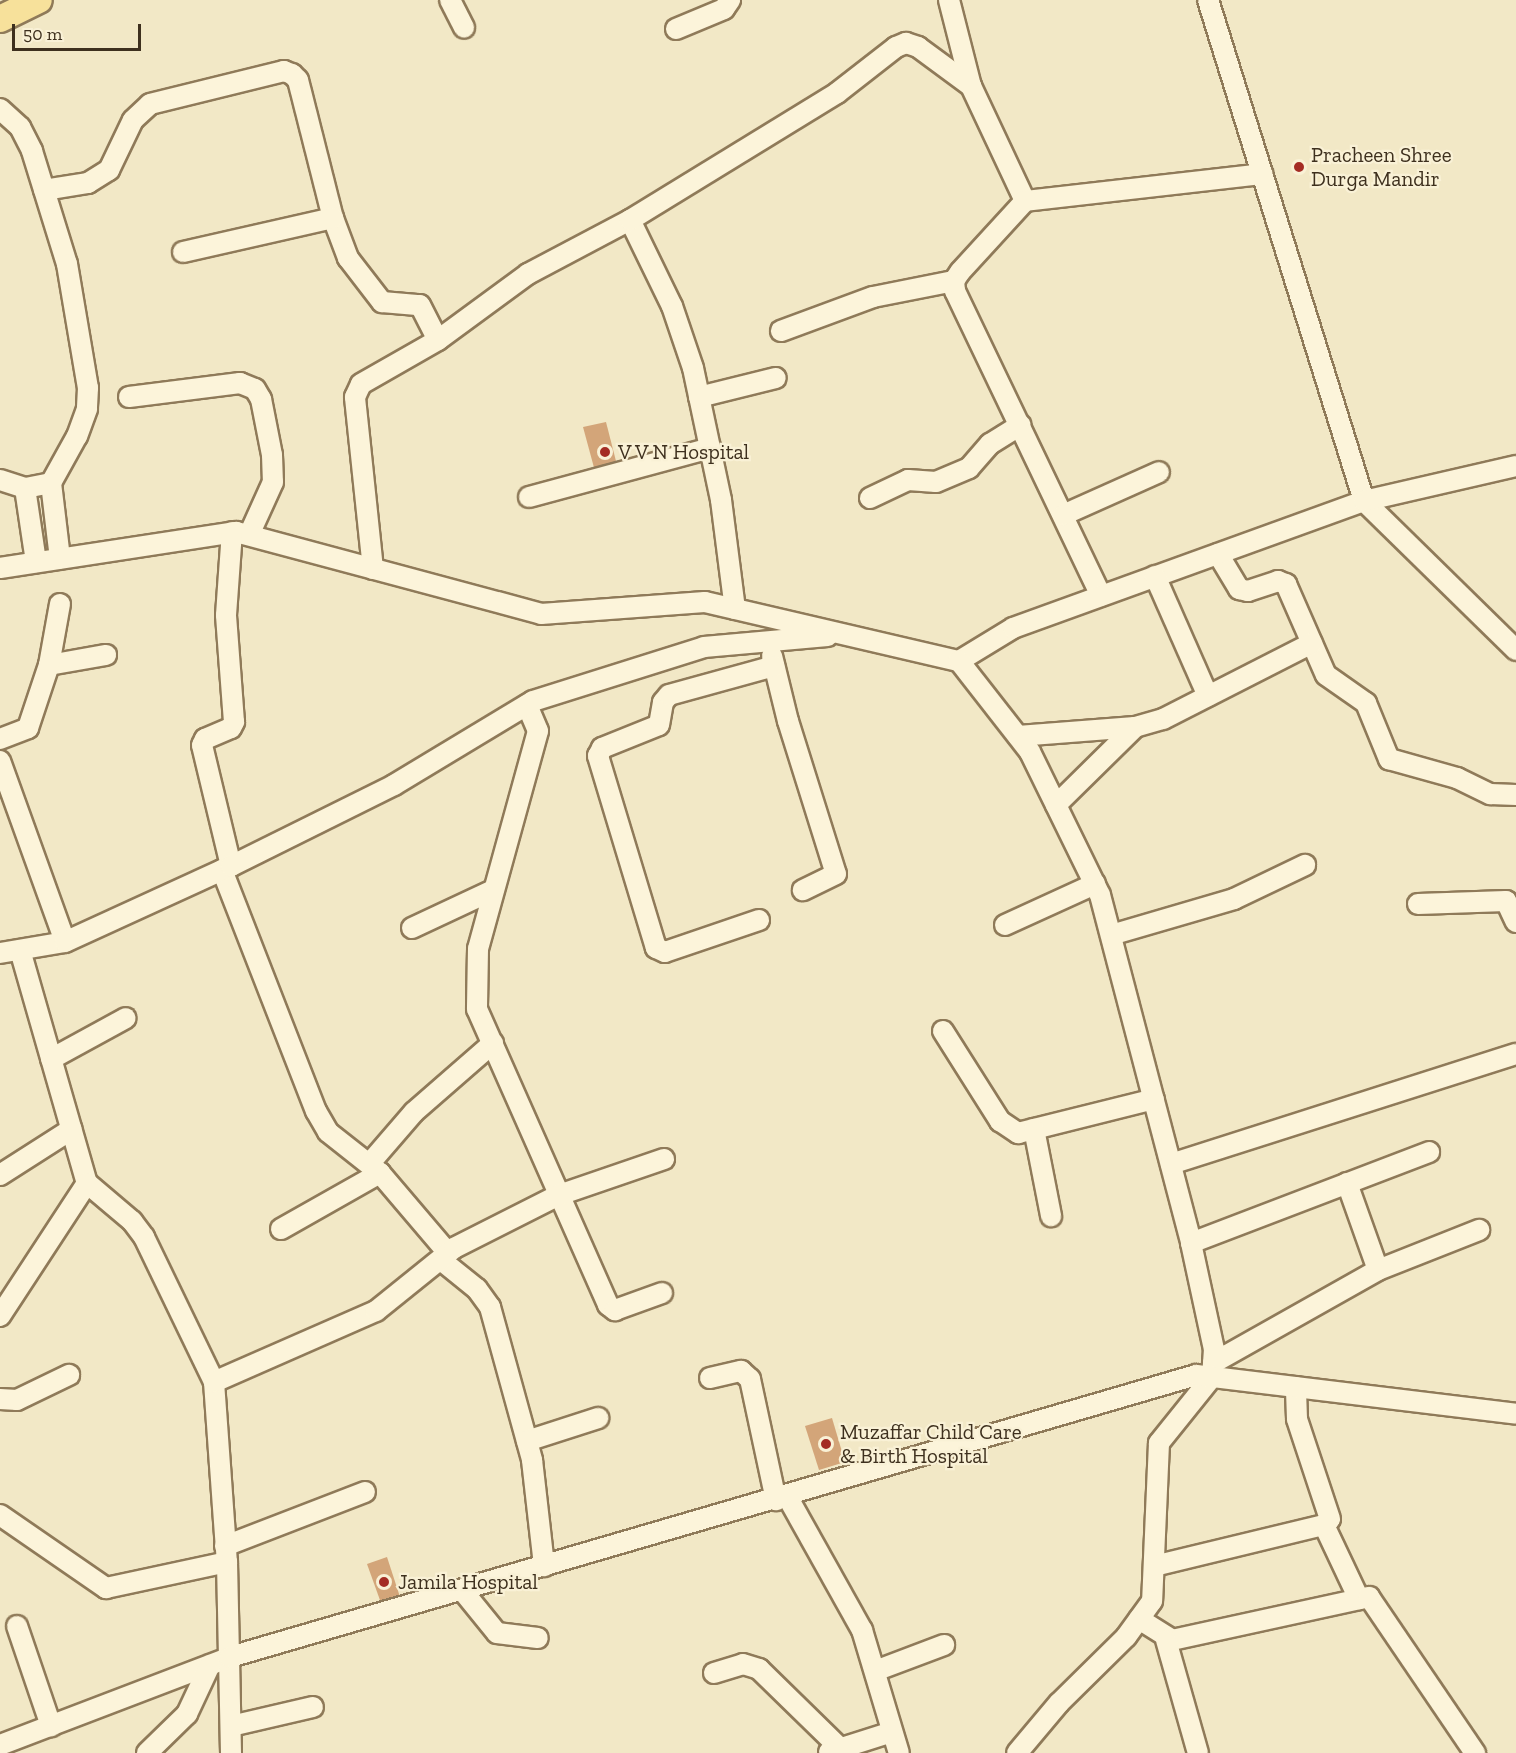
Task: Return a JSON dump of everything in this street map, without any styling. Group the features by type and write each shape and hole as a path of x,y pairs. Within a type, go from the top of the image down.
{"main road":[{"path":"0,19 39,0"}],"street":[{"path":"450,0 464,28"},
{"path":"676,29 724,9 730,0"},
{"path":"949,0 972,86 1025,201"},
{"path":"1208,0 1364,501 1514,644"},
{"path":"373,569 355,397 361,384 438,340 528,274 630,220 837,93 896,47 906,43 918,47 972,86"},
{"path":"44,190 88,183 109,170 133,120 150,104 284,71 298,80 333,218 348,258 376,296 391,305 420,305 438,340"},
{"path":"0,109 20,127 44,190 67,264 87,388 87,409 77,436 51,483 60,558"},
{"path":"781,331 873,297 954,281 1025,201 1262,174"},
{"path":"183,252 333,218"},
{"path":"630,220 672,306 699,397 721,500 735,609"},
{"path":"954,281 955,291 1101,596"},
{"path":"699,397 776,378"},
{"path":"129,397 240,383 255,389 261,399 272,455 273,482 241,534 226,615 234,722 231,728 205,739 202,745 227,868 316,1111 334,1139 375,1168 445,1256 477,1289 490,1307 527,1441 544,1566"},
{"path":"870,498 908,480 936,482 969,468 990,444 1021,425"},
{"path":"529,497 710,448"},
{"path":"959,661 1013,628 1364,501 1516,466"},
{"path":"1063,515 1159,472"},
{"path":"0,480 25,488 51,483"},
{"path":"25,488 36,562"},
{"path":"0,568 241,534 541,614 705,603 959,661 1030,752 1095,884 1111,935 1171,1164 1214,1349 1213,1370 1159,1443 1152,1601 1139,1619 1017,1753"},
{"path":"1218,554 1239,589 1248,591 1278,580 1286,584 1326,675 1358,693 1366,704 1389,759 1465,781 1490,794 1516,795"},
{"path":"1155,576 1208,696"},
{"path":"0,739 28,728 49,665 60,604"},
{"path":"0,953 65,942 227,868 394,785 527,705 704,647 846,635"},
{"path":"768,641 836,874 803,890"},
{"path":"1018,736 1135,727 1163,719 1312,643"},
{"path":"49,665 106,655"},
{"path":"759,920 664,952 656,948 598,756 602,748 659,725 663,702 669,695 774,666"},
{"path":"527,705 538,731 478,949 475,980 477,1009 611,1309 662,1293"},
{"path":"1056,806 1135,727"},
{"path":"0,761 65,942"},
{"path":"1111,935 1214,906 1305,866"},
{"path":"1005,926 1095,884"},
{"path":"412,928 493,890"},
{"path":"1418,904 1506,901 1516,922"},
{"path":"20,950 87,1183 132,1221 144,1237 214,1382 226,1554 231,1753"},
{"path":"51,1059 126,1018"},
{"path":"943,1031 1000,1121 1018,1133 1154,1100"},
{"path":"280,1229 375,1168 414,1112 493,1043"},
{"path":"1171,1164 1516,1054"},
{"path":"0,1176 72,1129"},
{"path":"1034,1129 1051,1216"},
{"path":"1191,1243 1429,1152"},
{"path":"214,1382 376,1311 445,1256 559,1195 664,1159"},
{"path":"0,1316 87,1183"},
{"path":"1347,1183 1378,1270"},
{"path":"0,1745 230,1657 1213,1370 1378,1270 1479,1230"},
{"path":"1213,1370 1296,1387 1516,1414"},
{"path":"710,1378 741,1371 750,1379 781,1498 847,1598 862,1630 899,1753"},
{"path":"0,1399 17,1400 69,1375"},
{"path":"0,1382 0,1387"},
{"path":"1154,1566 1324,1525 1331,1514 1297,1419 1296,1387"},
{"path":"527,1441 598,1418"},
{"path":"0,1515 106,1588 226,1554 365,1492"},
{"path":"1324,1525 1359,1599"},
{"path":"462,1590 497,1633 538,1638"},
{"path":"1166,1640 1369,1597 1475,1753"},
{"path":"1139,1619 1166,1640 1198,1753"},
{"path":"17,1626 51,1726"},
{"path":"875,1671 944,1645"},
{"path":"714,1673 743,1664 759,1669 834,1751 892,1732"},
{"path":"147,1753 187,1714 210,1665"},
{"path":"231,1726 314,1707"}],"building":[{"path":"606,422 618,469 596,475 583,427"},
{"path":"832,1418 845,1462 819,1470 805,1426"},
{"path":"387,1557 400,1597 381,1603 367,1564"}],"place":[{"name":"Pracheen Shree Durga Mandir","path":"1299,167"},
{"name":"V V N Hospital","path":"605,452"},
{"name":"Muzaffar Child Care & Birth Hospital","path":"826,1444"},
{"name":"Jamila Hospital","path":"384,1582"}]}
